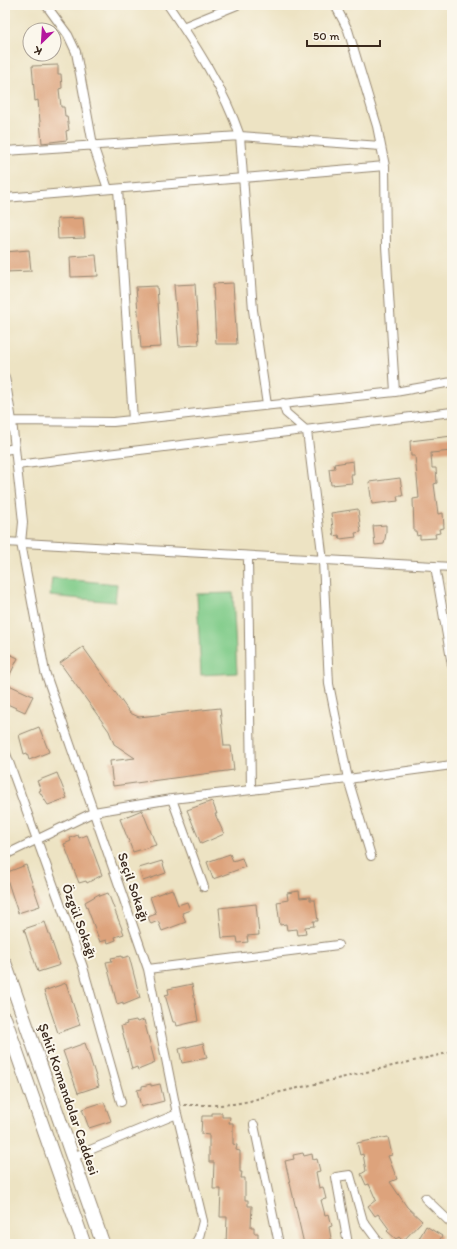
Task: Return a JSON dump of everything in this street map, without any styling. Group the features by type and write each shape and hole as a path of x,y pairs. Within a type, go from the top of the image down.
{"main road":[{"name":"Şehit Komandolar Caddesi","path":"5,964 103,1244"},
{"path":"5,1019 8,1041 84,1244"}],"street":[{"path":"46,5 68,35 76,52 93,145 108,189"},
{"path":"168,5 204,61 234,120 240,136 253,310 267,405"},
{"path":"183,27 237,5"},
{"path":"335,5 348,30 378,126 385,166 386,246 395,392"},
{"path":"5,152 240,136 381,146"},
{"path":"5,198 385,166"},
{"path":"118,189 133,420"},
{"name":"Seçil Sokağı","path":"5,377 12,421 24,522 21,543 45,672 148,969 176,1109 202,1221 199,1237 195,1244"},
{"path":"12,421 113,422 395,392 452,382"},
{"path":"283,404 286,413 307,431 323,561 329,684 348,779 371,856"},
{"path":"17,465 216,440 307,431 452,412"},
{"path":"5,450 15,448"},
{"path":"5,542 452,568"},
{"path":"248,557 251,790"},
{"path":"435,566 452,664"},
{"name":"Özgül Sokağı","path":"5,751 83,967 121,1102"},
{"path":"5,855 94,812 172,799 348,779 452,765"},
{"path":"172,799 204,887"},
{"path":"148,969 338,945"},
{"path":"73,1157 176,1109"},
{"path":"254,1125 279,1244"},
{"path":"348,1244 336,1177 350,1175 363,1221 380,1244"},
{"path":"425,1198 452,1224"}],"path":[{"path":"176,1109 250,1102 268,1094 452,1052"}],"green space":[{"path":"52,578 117,584 115,602 50,596"},
{"path":"233,593 237,673 201,675 197,594"}],"building":[{"path":"58,65 58,74 61,74 62,88 59,89 61,107 64,107 69,130 66,131 67,140 42,143 38,100 35,101 32,66"},
{"path":"83,218 85,238 58,239 57,219"},
{"path":"29,250 31,271 5,272 5,252"},
{"path":"96,255 98,276 71,277 70,257"},
{"path":"233,283 237,344 216,344 213,284"},
{"path":"195,284 199,345 179,346 174,285"},
{"path":"157,286 161,347 141,348 136,287"},
{"path":"452,436 452,451 431,453 432,468 436,468 437,483 434,484 438,514 443,513 444,528 439,529 440,533 435,534 436,538 420,539 420,535 417,536 416,531 414,531 413,499 419,498 415,456 411,456 410,441"},
{"path":"353,461 354,474 351,474 352,483 331,485 329,469 335,468 334,464"},
{"path":"400,478 403,496 397,496 398,501 372,504 369,482"},
{"path":"358,509 361,532 355,533 356,537 340,539 339,535 334,536 331,513"},
{"path":"386,525 384,544 375,545 373,526"},
{"path":"83,647 130,713 139,717 220,708 224,746 231,746 234,770 113,786 110,761 135,758 114,744 109,731 60,663"},
{"path":"5,652 18,658 5,685"},
{"path":"9,685 33,696 25,712 5,703 5,695"},
{"path":"39,727 49,752 29,760 27,753 24,754 19,735"},
{"path":"57,773 67,798 48,805 39,791 41,790 37,781"},
{"path":"212,801 217,814 215,814 224,834 201,844 187,810"},
{"path":"142,810 156,845 133,852 120,819"},
{"path":"78,835 79,838 87,835 102,875 87,883 86,881 79,883 64,844 71,841 70,838"},
{"path":"230,854 233,861 242,858 245,867 213,879 207,862"},
{"path":"162,861 166,873 143,881 139,868"},
{"path":"26,865 40,906 18,913 5,873"},
{"path":"172,889 178,905 187,902 190,910 182,913 186,922 162,931 158,921 151,924 148,917 156,914 150,897"},
{"path":"299,891 300,898 310,897 310,900 315,900 318,921 313,921 314,926 305,927 306,934 298,935 297,929 287,930 286,924 280,925 277,902 288,900 287,893"},
{"path":"108,893 124,934 115,937 116,940 108,943 107,940 100,942 85,902 99,894 100,896"},
{"path":"256,904 259,935 247,936 248,942 238,943 237,937 222,938 219,908"},
{"path":"45,922 60,965 38,972 24,929"},
{"path":"122,956 122,958 129,956 140,998 123,1005 123,1002 117,1004 106,962 112,961 111,958"},
{"path":"66,983 80,1025 58,1033 44,991"},
{"path":"192,984 198,1021 177,1026 176,1022 173,1022 165,995 169,994 168,989"},
{"path":"136,1020 137,1022 144,1020 155,1063 138,1070 137,1067 132,1069 121,1026 127,1024 126,1022"},
{"path":"85,1043 99,1086 78,1093 63,1051"},
{"path":"203,1043 207,1058 182,1063 179,1049"},
{"path":"151,1084 151,1086 160,1084 164,1101 141,1107 137,1090 142,1089 142,1086"},
{"path":"104,1102 111,1121 89,1128 82,1109"},
{"path":"212,1113 222,1113 222,1117 230,1117 229,1123 233,1123 233,1144 237,1145 236,1150 240,1151 240,1172 242,1172 241,1178 245,1178 245,1200 248,1200 248,1206 252,1206 251,1227 254,1227 254,1233 258,1233 258,1244 226,1244 227,1217 220,1217 221,1189 213,1189 214,1162 209,1162 209,1135 201,1134 202,1116 212,1116"},
{"path":"388,1137 392,1155 388,1156 397,1179 390,1182 407,1207 422,1221 403,1241 399,1237 396,1239 387,1231 389,1229 378,1214 375,1216 368,1206 376,1200 369,1184 366,1185 361,1174 366,1171 363,1154 360,1155 357,1143"},
{"path":"303,1153 304,1156 312,1154 313,1160 317,1159 320,1171 316,1172 319,1188 323,1187 326,1199 321,1200 325,1215 329,1214 332,1226 329,1227 332,1244 304,1244 285,1161 294,1159 293,1155"},
{"path":"426,1226 442,1236 437,1244 416,1244"}]}
